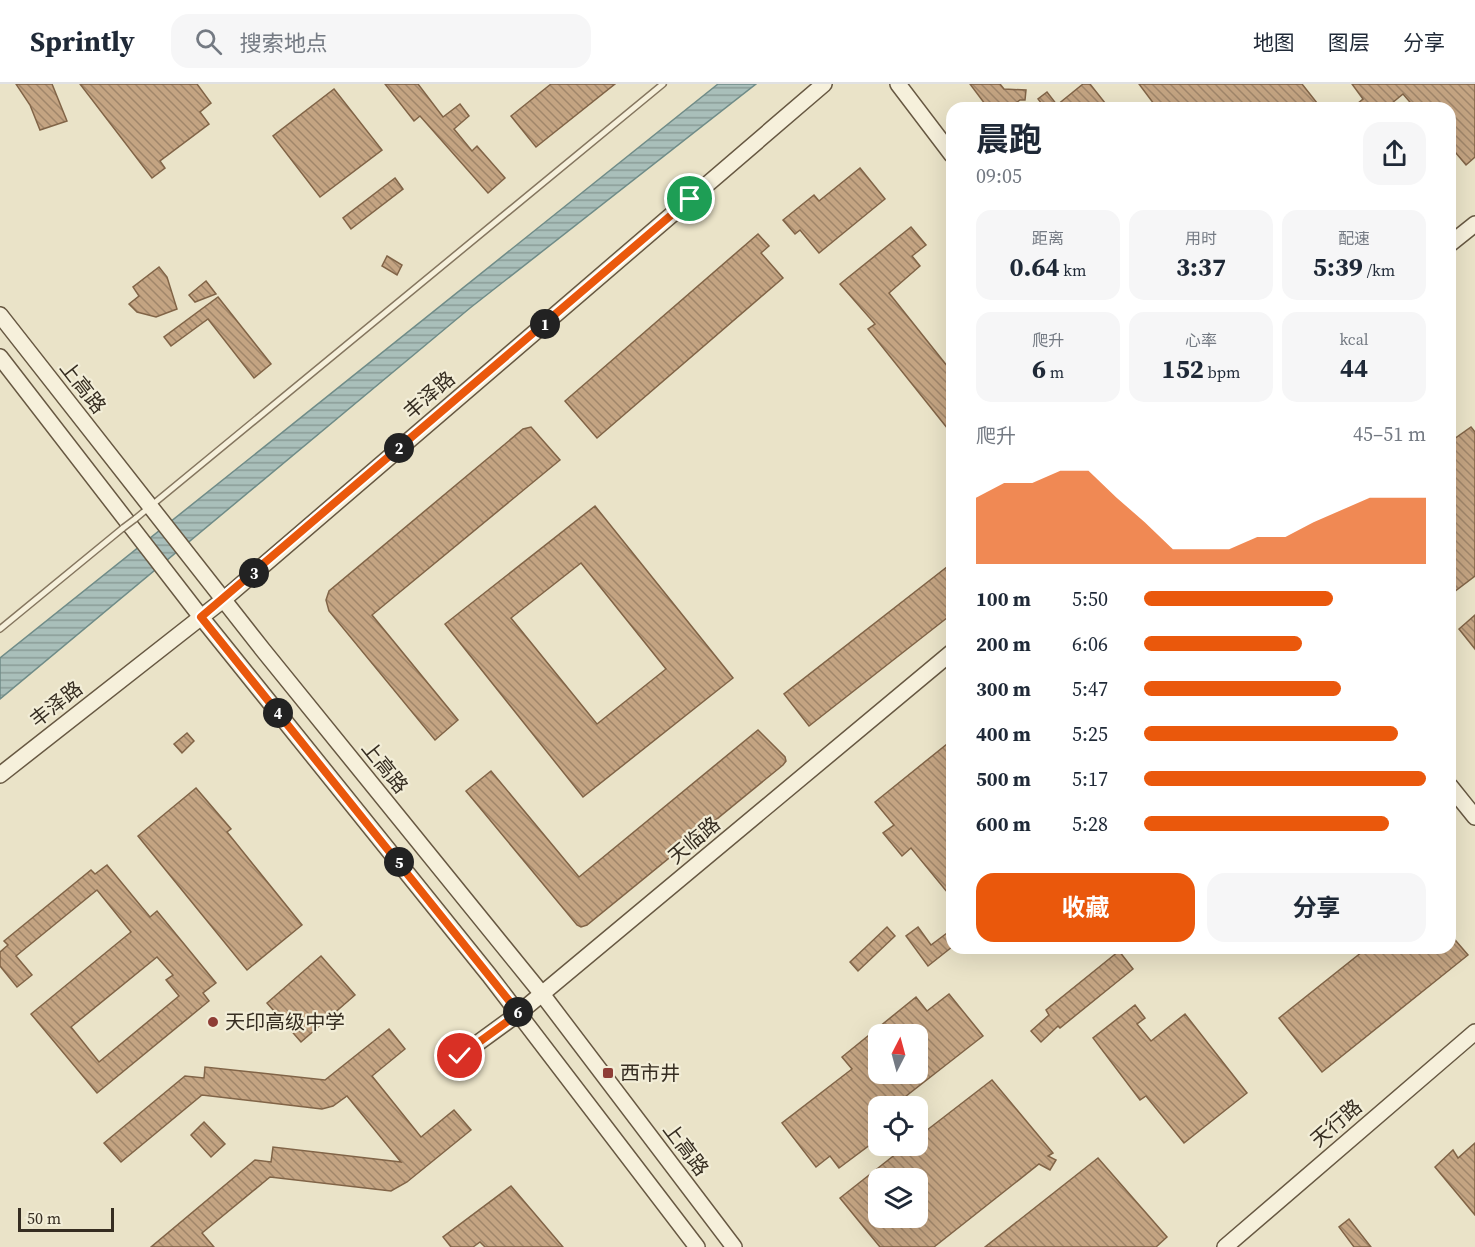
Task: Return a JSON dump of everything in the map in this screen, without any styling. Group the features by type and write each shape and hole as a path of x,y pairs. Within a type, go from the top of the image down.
{"main road":[{"name":"丰泽路","path":"0,775 223,600 824,84"},
{"path":"898,84 946,147"},
{"path":"1456,239 1475,224"},
{"name":"上高路","path":"0,315 223,600 542,994 734,1247"},
{"path":"0,357 201,617 519,1013 697,1247"},
{"name":"天临路","path":"460,1056 519,1013 946,657"},
{"path":"1456,793 1475,817"},
{"name":"天行路","path":"1225,1247 1475,1032"}],"lane":[{"path":"0,629 663,84"}],"water":[{"path":"718,84 756,84 470,308 0,699 0,658"}],"building":[{"path":"16,84 52,84 67,121 40,130 30,105"},
{"path":"80,84 197,84 211,103 200,112 209,124 160,161 165,168 152,178"},
{"path":"385,84 418,84 443,117 460,104 469,116 454,129 472,151 477,146 505,178 488,193 420,116 414,121"},
{"path":"551,84 615,84 536,147 511,116"},
{"path":"970,84 1000,84 1004,89 1026,90 1025,100 984,102"},
{"path":"1083,84 1090,84 1104,102 1061,102"},
{"path":"1139,84 1302,84 1316,102 1152,102"},
{"path":"1352,84 1475,84 1475,157 1466,165 1456,153 1456,102 1410,102 1403,94 1393,102 1359,102 1363,99"},
{"path":"334,89 382,150 320,197 273,136"},
{"path":"1047,92 1055,102 1040,102 1038,99"},
{"path":"860,168 885,199 819,253 800,230 795,234 783,220 814,195 819,201"},
{"path":"395,178 403,189 351,229 343,218"},
{"path":"911,227 926,245 912,256 920,266 889,293 946,364 946,426 868,329 875,324 840,284"},
{"path":"758,234 769,246 761,253 783,278 597,438 565,401"},
{"path":"387,256 402,265 397,275 382,266"},
{"path":"159,267 167,277 177,309 156,317 137,312 129,304 139,296 133,287"},
{"path":"206,281 216,294 195,302 189,295"},
{"path":"218,297 271,364 254,378 208,319 171,346 164,337"},
{"path":"531,427 560,460 372,615 458,720 435,740 329,611 326,600 329,591 523,429"},
{"path":"1471,427 1475,432 1475,576 1456,590 1456,438"},
{"path":"595,506 733,678 583,797 445,624","holes":["581,563 666,669 597,724 511,618"]},
{"path":"946,568 946,619 809,726 784,694"},
{"path":"1475,615 1475,649 1459,629"},
{"path":"758,730 785,757 786,761 783,765 587,925 581,927 466,791 491,771 579,877"},
{"path":"187,733 194,741 182,753 174,744"},
{"path":"946,745 946,891 911,848 902,856 883,833 894,825 875,802"},
{"path":"196,788 231,829 227,832 302,925 247,970 138,836"},
{"path":"107,865 150,917 157,911 216,983 203,993 209,1001 97,1093 31,1014 131,932 97,890 16,956 32,975 17,987 0,966 0,952 8,945 4,941 91,870 95,874","holes":["157,957 173,975 166,980 179,996 99,1062 71,1027"]},
{"path":"887,927 895,936 858,971 850,962"},
{"path":"918,927 931,945 946,934 946,952 928,966 906,936"},
{"path":"1456,941 1468,955 1322,1072 1279,1018 1359,954 1456,954"},
{"path":"1115,954 1121,954 1133,969 1060,1028 1058,1026 1041,1042 1031,1031 1049,1015 1046,1010"},
{"path":"321,956 355,995 301,1042 267,1003"},
{"path":"949,994 983,1036 928,1079 928,1024 883,1024 916,997 927,1011"},
{"path":"1135,1005 1145,1018 1137,1024 1151,1041 1185,1014 1247,1093 1184,1143 1146,1096 1140,1100 1093,1038"},
{"path":"389,1029 405,1049 372,1076 421,1137 454,1110 471,1130 407,1182 391,1191 270,1177 202,1233 214,1247 151,1247 255,1160 271,1162 273,1147 401,1162 347,1096 333,1106 322,1109 202,1095 121,1162 104,1143 185,1076 204,1078 205,1067 325,1080"},
{"path":"868,1036 868,1084 921,1084 906,1096 868,1096 868,1146 839,1168 830,1156 816,1167 782,1123 852,1069 842,1057"},
{"path":"992,1080 1053,1153 1048,1156 1056,1160 1050,1170 1039,1164 934,1247 880,1247 840,1198 868,1176 868,1228 928,1228 928,1168 878,1168 893,1156 928,1156 928,1129"},
{"path":"204,1122 225,1144 211,1157 191,1135"},
{"path":"1475,1143 1475,1215 1435,1167 1453,1150 1458,1158"},
{"path":"1098,1158 1167,1237 1156,1247 985,1247"},
{"path":"511,1186 563,1247 485,1247 480,1242 473,1247 451,1247 443,1237"},
{"path":"1349,1219 1371,1247 1354,1247 1339,1227"}],"place":[{"name":"天印高级中学","path":"213,1022"},
{"name":"西市井","path":"608,1073"}],"route":[{"path":"460,1056 519,1013 201,617 690,199"}]}
